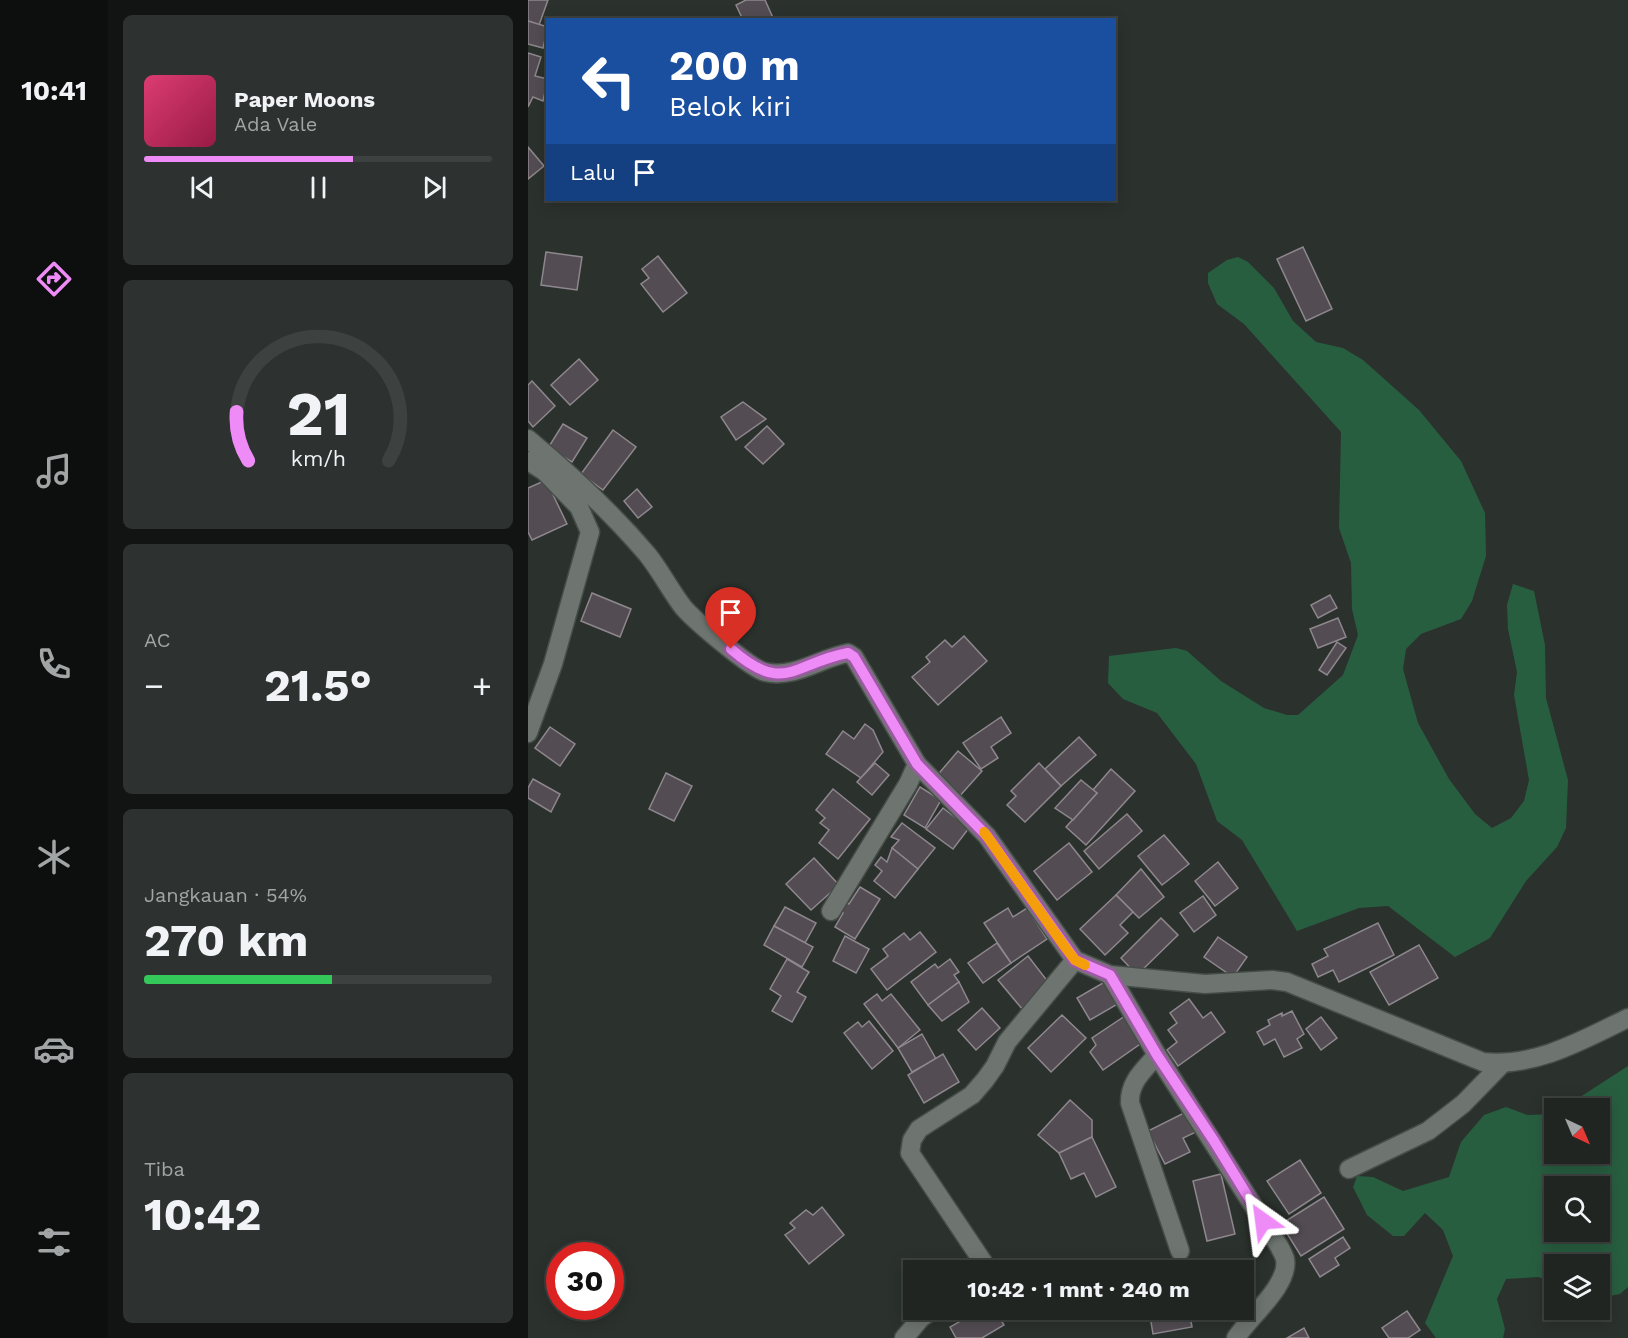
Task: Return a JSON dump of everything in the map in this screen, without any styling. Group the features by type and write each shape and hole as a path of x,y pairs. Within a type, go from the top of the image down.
{"street":[{"path":"528,439 585,487 647,554 684,609 746,663 763,672 780,674 795,672 848,653 854,657 917,764 987,836 1075,960 1110,975 1205,984 1264,980 1287,982 1483,1062 1502,1064 1528,1060 1568,1046 1628,1018"},
{"path":"528,461 544,471 579,507 590,532 553,664 528,733"},
{"path":"831,911 908,784 917,764"},
{"path":"982,1260 910,1153 912,1140 919,1129 972,1095 995,1066 1007,1042 1075,960"},
{"path":"1110,975 1157,1055 1214,1141 1286,1259 1284,1270 1272,1296 1236,1338"},
{"path":"1157,1055 1132,1084 1129,1090 1130,1103 1180,1251"},
{"path":"1349,1169 1428,1131 1463,1104 1502,1064"},
{"path":"903,1338 919,1320"}],"green space":[{"path":"1238,257 1248,262 1274,288 1293,321 1316,342 1343,348 1363,360 1419,410 1461,461 1485,513 1486,556 1472,601 1461,619 1421,634 1406,649 1403,669 1418,723 1449,779 1475,814 1492,828 1511,818 1524,801 1529,780 1514,695 1517,672 1508,629 1507,605 1513,584 1534,591 1545,645 1546,698 1568,780 1566,828 1557,847 1526,881 1490,938 1455,957 1388,906 1359,908 1297,931 1242,840 1217,821 1196,764 1157,713 1123,699 1108,683 1109,656 1176,648 1187,651 1221,681 1264,708 1287,715 1298,715 1343,675 1358,635 1352,609 1351,563 1339,528 1341,432 1244,324 1217,304 1208,283 1208,273 1227,260"},
{"path":"1628,1066 1628,1287 1620,1294 1610,1296 1610,1254 1544,1254 1544,1279 1538,1277 1506,1279 1497,1299 1505,1329 1503,1338 1436,1338 1425,1323 1453,1256 1443,1230 1425,1213 1404,1236 1393,1236 1367,1215 1353,1187 1357,1176 1373,1177 1403,1191 1449,1177 1461,1142 1484,1115 1506,1107 1527,1115 1544,1114 1544,1164 1610,1164 1610,1098 1578,1098"}],"building":[{"path":"528,0 548,0 539,25 528,21"},
{"path":"746,0 765,0 773,18 742,18 736,5"},
{"path":"528,21 546,26 543,48 528,44"},
{"path":"528,53 541,57 535,76 546,79 546,88 543,101 533,97 528,107"},
{"path":"528,147 544,166 528,179"},
{"path":"1303,247 1332,309 1306,321 1277,259"},
{"path":"546,252 582,257 577,290 541,285"},
{"path":"658,256 687,293 663,312 641,284 649,278 642,269"},
{"path":"579,359 598,380 570,405 551,385"},
{"path":"532,381 555,406 533,427 528,421 528,385"},
{"path":"743,402 766,419 736,440 721,417"},
{"path":"563,424 587,438 572,462 548,448"},
{"path":"767,426 784,444 763,464 745,447"},
{"path":"613,430 636,447 603,490 581,474"},
{"path":"546,480 567,524 532,540 528,532 528,488"},
{"path":"637,489 652,507 638,518 624,501"},
{"path":"592,593 631,609 620,637 581,621"},
{"path":"1330,595 1337,608 1318,618 1311,605"},
{"path":"1338,618 1346,637 1318,648 1310,629"},
{"path":"964,636 987,661 938,705 912,677 930,662 926,657 945,640 952,647"},
{"path":"1337,642 1346,648 1327,675 1319,670"},
{"path":"1001,717 1011,733 991,747 998,758 981,769 963,743"},
{"path":"865,724 873,730 883,752 861,778 826,754 843,731 854,739"},
{"path":"550,727 575,744 560,766 535,748"},
{"path":"1079,737 1096,755 1061,786 1045,769"},
{"path":"958,751 982,771 958,798 935,778"},
{"path":"875,763 889,775 872,795 857,782"},
{"path":"1039,763 1061,786 1025,822 1007,805 1016,796 1011,791"},
{"path":"1111,769 1135,791 1086,845 1066,827 1097,793 1093,790"},
{"path":"666,773 692,786 674,821 649,809"},
{"path":"533,779 560,794 551,812 528,798 528,788"},
{"path":"1081,780 1097,793 1073,820 1055,808"},
{"path":"920,787 941,800 925,828 904,815"},
{"path":"833,789 870,819 838,859 819,843 829,830 820,823 825,818 816,810"},
{"path":"943,808 969,828 953,849 926,829"},
{"path":"1127,814 1142,831 1099,869 1084,851"},
{"path":"902,823 935,848 918,869 892,848 899,840 891,837"},
{"path":"1164,835 1189,864 1162,885 1138,856"},
{"path":"1069,843 1092,872 1057,900 1034,871"},
{"path":"892,848 918,869 895,898 874,881 882,871 875,865 881,857 887,862"},
{"path":"814,858 839,885 811,910 786,884"},
{"path":"1218,862 1238,888 1215,906 1195,881"},
{"path":"1141,869 1164,897 1139,918 1116,895"},
{"path":"860,887 880,899 855,939 835,927 843,913 837,912 844,901 849,904"},
{"path":"1116,895 1133,912 1120,925 1128,933 1105,955 1080,929"},
{"path":"1203,896 1216,915 1194,932 1180,913"},
{"path":"785,907 816,923 805,943 774,926"},
{"path":"1008,908 1013,917 1027,908 1047,939 1011,963 984,923"},
{"path":"1161,918 1178,935 1137,975 1121,958"},
{"path":"1378,923 1394,955 1339,982 1333,970 1318,977 1312,964 1328,956 1324,949"},
{"path":"774,926 813,947 802,967 764,945"},
{"path":"920,932 936,952 887,990 871,969 888,956 883,949 904,933 910,940"},
{"path":"845,936 869,949 856,973 833,961"},
{"path":"1218,937 1247,957 1233,977 1204,957"},
{"path":"997,943 1011,963 983,983 968,963"},
{"path":"1419,945 1438,978 1389,1005 1370,972"},
{"path":"1028,956 1052,987 1023,1010 998,980"},
{"path":"787,959 809,972 797,992 806,997 792,1022 772,1011 781,996 770,989"},
{"path":"950,959 959,972 954,975 959,982 928,1005 911,982 935,964 938,968"},
{"path":"1108,980 1121,1002 1090,1020 1077,998"},
{"path":"959,982 969,1002 942,1021 928,1005"},
{"path":"877,994 882,1001 891,994 920,1030 898,1048 864,1004"},
{"path":"1189,999 1203,1018 1211,1012 1225,1032 1178,1066 1167,1050 1177,1042 1168,1030 1177,1023 1170,1013"},
{"path":"982,1008 1000,1028 976,1050 958,1030"},
{"path":"1292,1011 1304,1034 1297,1039 1302,1048 1284,1057 1275,1039 1264,1045 1257,1032 1270,1025 1268,1020"},
{"path":"1062,1015 1086,1038 1051,1072 1028,1048"},
{"path":"1125,1016 1143,1042 1103,1070 1090,1052 1096,1045 1092,1038"},
{"path":"1321,1017 1337,1038 1321,1050 1306,1029"},
{"path":"869,1021 893,1051 872,1069 844,1033 858,1022 862,1027"},
{"path":"922,1034 936,1059 912,1072 898,1048"},
{"path":"943,1054 959,1082 924,1103 908,1075"},
{"path":"1070,1100 1092,1120 1092,1137 1059,1153 1038,1135"},
{"path":"1186,1112 1196,1132 1183,1138 1190,1152 1165,1164 1148,1131"},
{"path":"1092,1137 1116,1187 1096,1197 1084,1173 1071,1179 1059,1153"},
{"path":"1300,1160 1321,1193 1289,1214 1267,1181"},
{"path":"1221,1174 1235,1234 1207,1241 1193,1181"},
{"path":"1324,1197 1344,1229 1301,1256 1281,1224"},
{"path":"822,1207 844,1235 809,1264 785,1235 795,1228 790,1223 806,1210 813,1215"},
{"path":"1343,1237 1350,1248 1335,1258 1339,1265 1320,1277 1309,1259"},
{"path":"1407,1311 1420,1330 1408,1338 1389,1338 1382,1328"},
{"path":"962,1320 1001,1320 1004,1325 982,1338 956,1338 950,1327"},
{"path":"1151,1320 1191,1320 1192,1327 1153,1334"},
{"path":"1304,1328 1309,1338 1287,1338"}],"slow traffic":[{"path":"984,832 1065,947 1075,960 1085,965"}],"route":[{"path":"731,649 746,663 763,672 780,674 795,672 848,653 854,657 917,764 987,836 1075,960 1110,975 1157,1055 1263,1221"}]}
